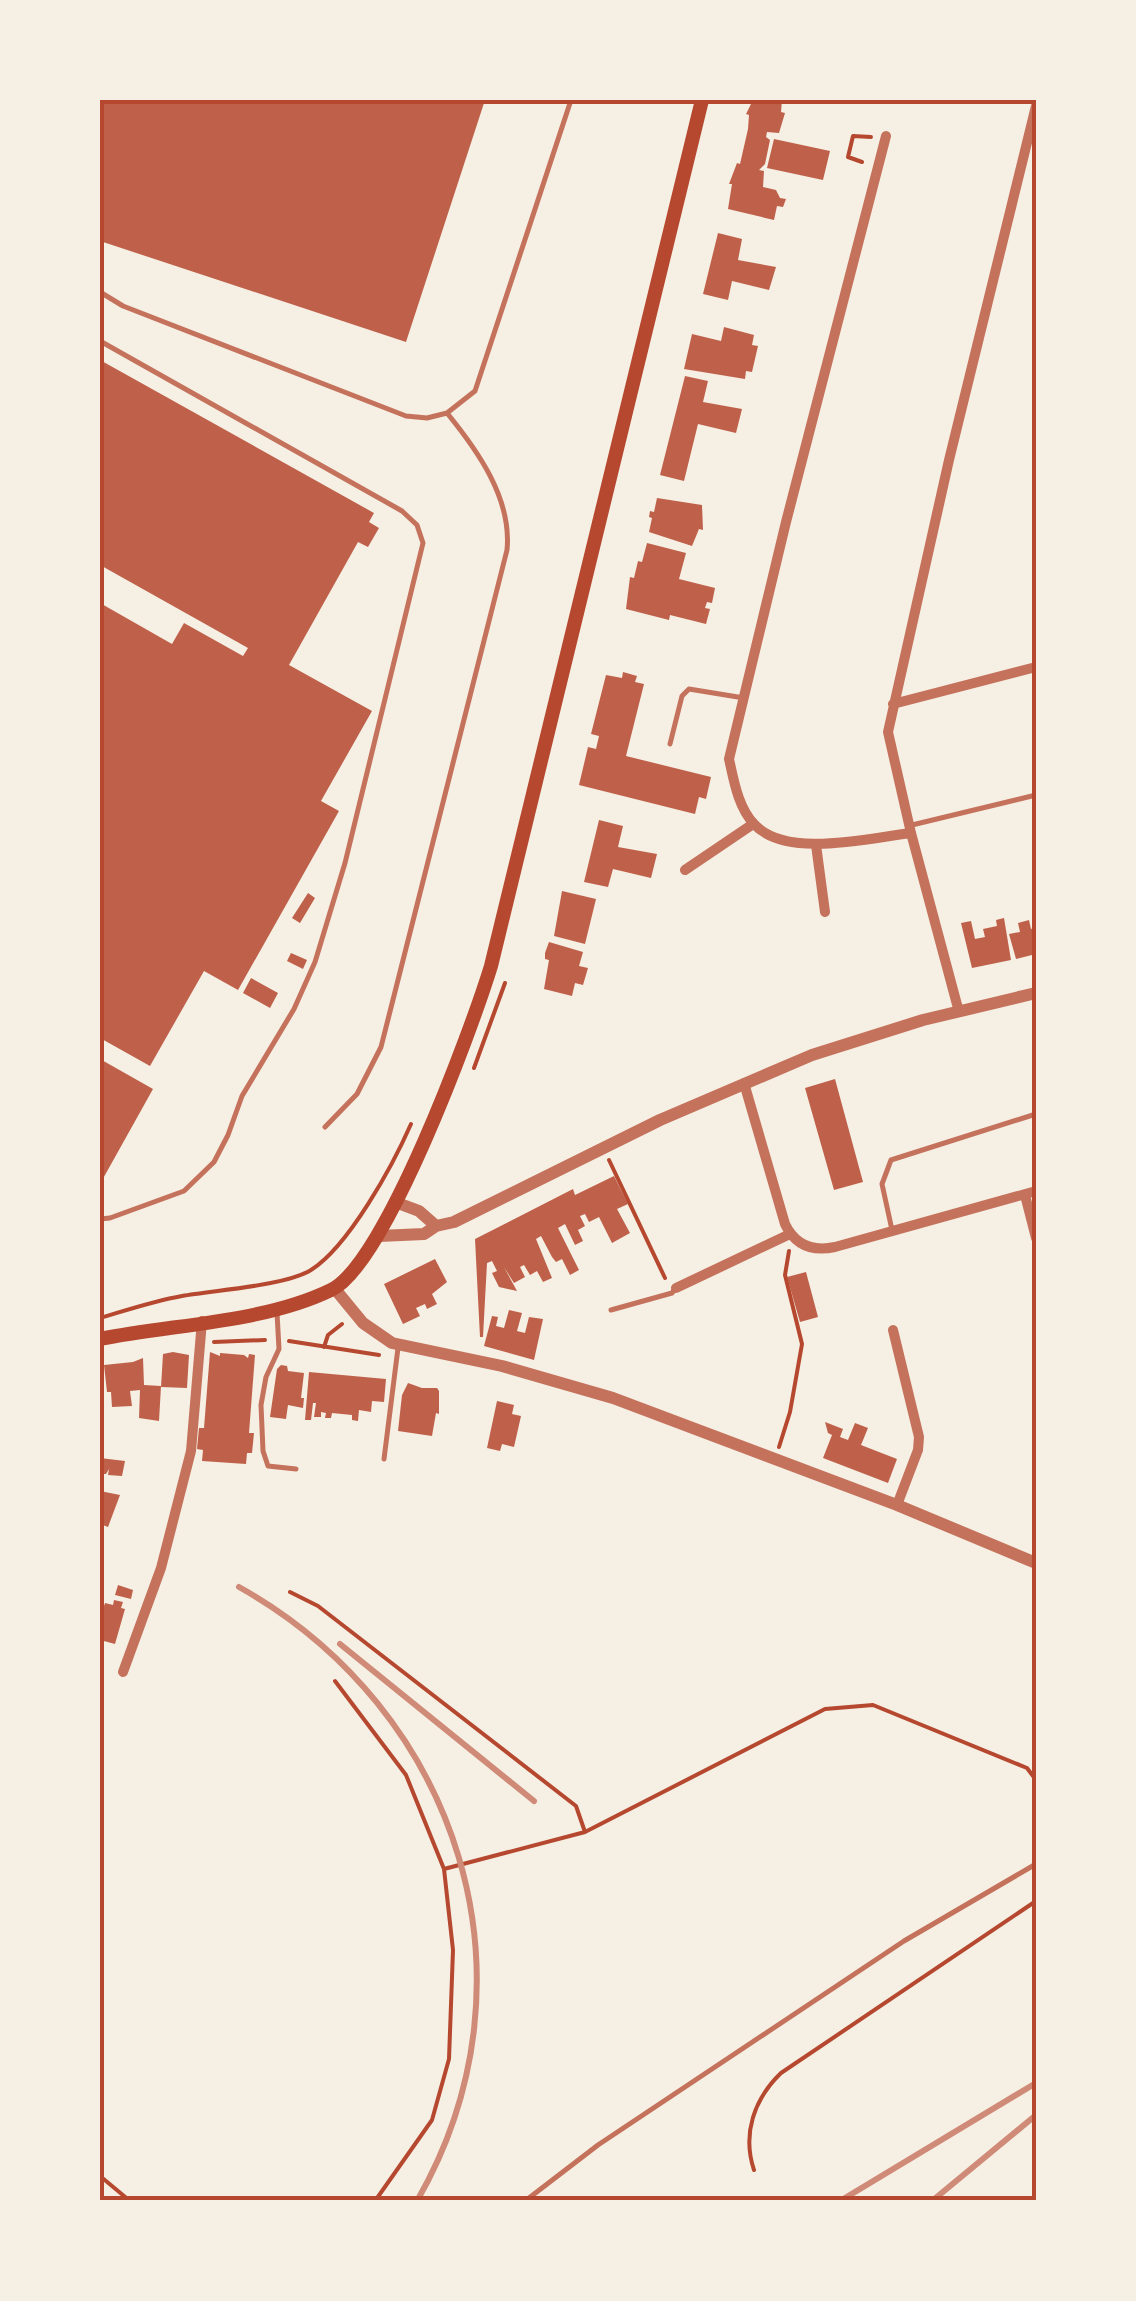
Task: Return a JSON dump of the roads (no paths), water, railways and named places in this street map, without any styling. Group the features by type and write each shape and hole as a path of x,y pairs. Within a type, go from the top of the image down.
{"main road":[{"path":"100,1339 276,1310 335,1289 379,1236 462,1049 491,966 702,100"}],"street":[{"path":"959,1012 888,732 949,460 1036,106"},
{"path":"881,134 730,760 737,795 753,824 773,838 816,844 910,829"},
{"path":"894,704 1036,667"},
{"path":"685,870 753,824"},
{"path":"816,844 825,912"},
{"path":"379,1236 424,1234 464,1218 603,1147 744,1083 850,1042 1036,993"},
{"path":"744,1083 791,1235 806,1247 821,1250 1030,1193 1036,1238"},
{"path":"395,1202 419,1211 436,1226"},
{"path":"676,1288 791,1235"},
{"path":"335,1289 397,1351 486,1362 578,1386 897,1504 1036,1563"},
{"path":"123,1672 161,1568 190,1452 202,1321"},
{"path":"893,1330 920,1437 897,1504"}],"lane":[{"path":"100,292 123,306 403,415 427,418 447,412 475,391 571,100"},
{"path":"100,341 402,511 415,523 423,540 359,812 315,962 294,1009 242,1096 214,1162 184,1191 100,1219"},
{"path":"324,1127 357,1094 381,1047 507,550 509,530 504,511 481,459 447,412"},
{"path":"670,744 682,696 688,689 744,698"},
{"path":"910,829 1036,794"},
{"path":"892,1230 882,1184 891,1160 1036,1114"},
{"path":"611,1310 672,1294 676,1288"},
{"path":"276,1310 280,1340 264,1385 263,1451 268,1466 296,1469"},
{"path":"384,1459 397,1351"},
{"path":"525,2201 598,2145 904,1941 1036,1864"}],"railway":[{"path":"239,1587 315,1640 378,1703 426,1777 458,1856 475,1941 474,2028 455,2116 417,2201"},
{"path":"340,1644 534,1801"},
{"path":"840,2201 1036,2083"},
{"path":"932,2201 1036,2115"}]}
